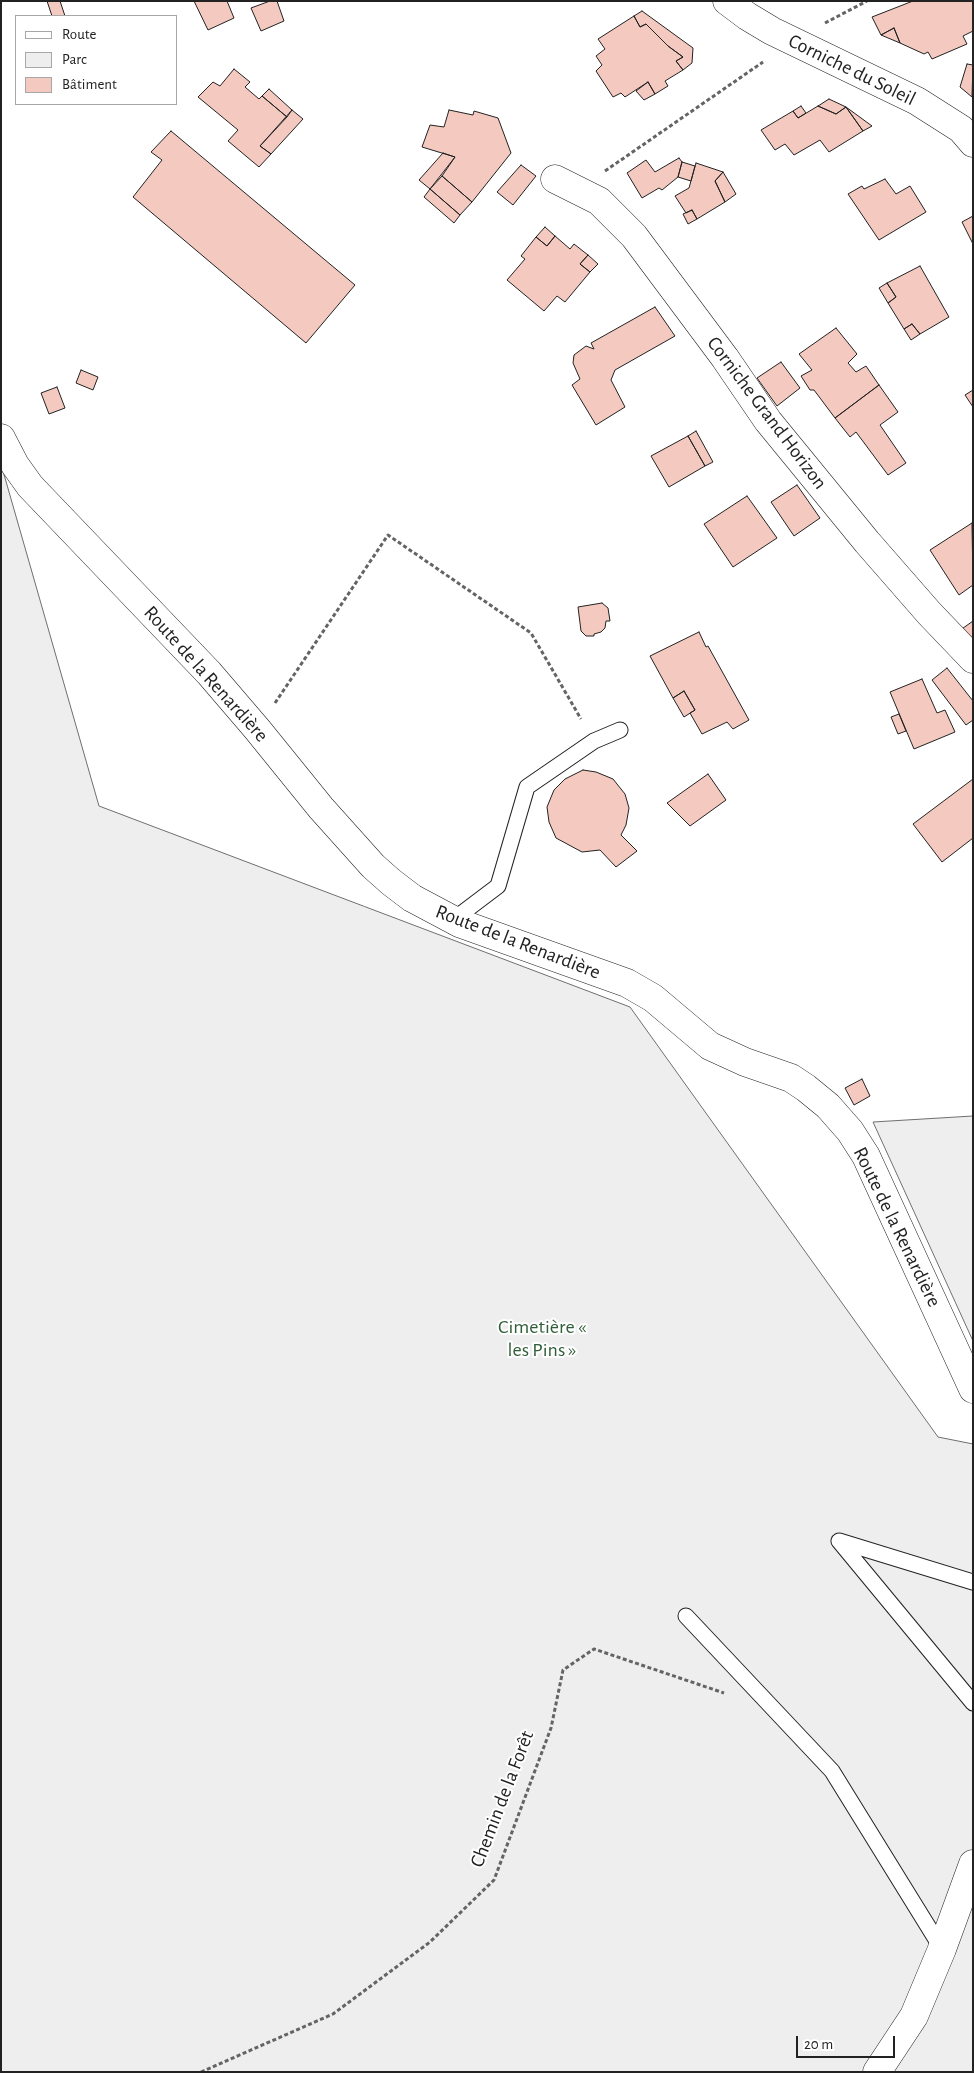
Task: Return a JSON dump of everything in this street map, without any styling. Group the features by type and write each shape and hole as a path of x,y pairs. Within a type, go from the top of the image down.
{"street":[{"name":"Corniche du Soleil","path":"727,1 747,16 793,41 917,101 961,129 973,143"},
{"name":"Corniche Grand Horizon","path":"566,184 599,201 634,236 725,358 768,421 873,549 929,613 973,659"},
{"name":"Route de la Renardière","path":"1,438 15,465 30,486 203,666 321,808 373,866 412,898 453,920 627,983 653,998 710,1046 745,1062 791,1078 828,1106 850,1131 866,1156 973,1389"},
{"path":"877,2072 914,2016 942,1949 973,1864"}],"lane":[{"path":"453,920 498,886 527,787 594,741 620,730"},
{"path":"973,1582 839,1541 973,1703"},
{"path":"686,1616 832,1771 942,1949"}],"path":[{"path":"566,184 793,41 867,1"},
{"path":"257,729 388,535 531,633 594,741"},
{"name":"Chemin de la Forêt","path":"201,2072 333,2014 430,1942 494,1880 550,1728 564,1670 594,1649 730,1695"}],"green space":[{"name":"Cimetière « les Pins »","path":"1,464 99,806 630,1007 938,1437 973,1444 973,2072 1,2072"},
{"path":"973,1116 973,1341 873,1122"}],"building":[{"path":"47,1 60,1 65,15 52,15"},
{"path":"194,1 227,1 234,18 208,30"},
{"path":"270,1 277,1 284,21 261,31 251,8"},
{"path":"913,1 973,1 973,31 963,36 967,44 932,59 928,52 924,54 900,43 894,28 881,35 872,17"},
{"path":"642,11 693,48 692,63 683,70 676,61 683,57 668,46 646,24 640,27 634,16"},
{"path":"634,16 640,27 646,24 668,46 683,57 676,61 683,70 665,81 668,86 655,94 648,82 625,97 621,93 613,97 596,71 602,65 596,56 605,49 598,39"},
{"path":"894,28 900,43 881,35"},
{"path":"967,64 973,65 972,97 960,87"},
{"path":"234,69 250,82 245,87 259,99 262,96 287,117 260,146 271,154 259,167 228,141 238,130 198,97 213,82 220,86"},
{"path":"648,82 655,94 644,100 636,91"},
{"path":"269,89 292,110 287,117 262,96"},
{"path":"829,99 846,107 836,114 818,106"},
{"path":"801,106 806,113 798,118 793,111"},
{"path":"818,106 836,114 846,107 863,131 829,152 820,140 794,155 785,144 775,150 761,130 793,111 798,118"},
{"path":"846,107 872,126 863,131"},
{"path":"292,110 303,119 271,154 260,146"},
{"path":"449,110 473,115 474,111 498,118 511,153 472,202 442,176 455,157 422,147 430,125 444,127"},
{"path":"171,131 355,285 306,343 133,197 162,160 151,152"},
{"path":"443,153 455,157 430,189 419,180"},
{"path":"679,158 682,162 678,177 662,190 659,188 642,198 627,173 646,160 655,172"},
{"path":"682,162 695,166 691,181 678,177"},
{"path":"696,163 723,172 715,181 725,202 697,219 692,210 686,213 675,196 689,188"},
{"path":"521,165 536,176 513,205 497,192"},
{"path":"723,172 736,194 725,202 715,181"},
{"path":"442,176 472,202 460,215 430,189"},
{"path":"885,179 896,194 910,186 926,212 879,240 848,194 862,186 864,189"},
{"path":"430,189 460,215 454,223 424,197"},
{"path":"692,210 697,219 688,224 683,214"},
{"path":"973,216 973,244 962,222"},
{"path":"545,227 555,236 547,246 536,237"},
{"path":"555,236 570,249 574,244 588,255 580,264 590,272 565,302 557,296 544,311 507,280 525,259 521,256 536,237 547,246"},
{"path":"588,255 598,264 590,272 580,264"},
{"path":"920,266 949,317 920,334 912,324 904,329 888,303 896,297 887,283"},
{"path":"887,283 896,297 888,303 879,288"},
{"path":"655,307 675,336 615,370 611,380 625,407 596,425 572,385 580,379 573,363 574,355 586,346 594,349 591,343"},
{"path":"912,324 920,334 911,340 904,329"},
{"path":"836,328 857,354 848,363 856,372 866,366 879,385 835,418 814,390 810,390 801,376 812,370 799,354"},
{"path":"781,362 800,388 777,406 757,378"},
{"path":"81,370 98,377 93,390 76,383"},
{"path":"879,385 898,412 880,425 906,463 888,475 856,432 850,437 835,418"},
{"path":"57,387 65,408 49,414 41,393"},
{"path":"973,390 973,407 965,395"},
{"path":"696,431 713,462 705,466 688,436"},
{"path":"688,436 705,466 669,487 651,456"},
{"path":"797,485 820,518 794,536 771,502"},
{"path":"747,496 777,538 733,567 704,524"},
{"path":"972,523 973,585 959,595 930,550"},
{"path":"602,603 608,608 610,621 606,621 605,628 601,632 594,634 594,636 586,636 581,631 578,607"},
{"path":"973,621 973,639 959,631"},
{"path":"699,632 749,720 733,729 727,722 702,734 690,713 695,710 684,691 673,698 650,656"},
{"path":"947,668 973,701 973,720 966,725 932,680"},
{"path":"922,679 937,713 945,710 955,732 914,749 890,692"},
{"path":"684,691 695,710 684,717 673,698"},
{"path":"899,714 906,731 898,734 891,717"},
{"path":"583,770 596,772 613,779 625,794 629,808 626,825 621,835 637,851 616,867 600,850 582,852 556,838 549,822 547,807 554,790 565,779"},
{"path":"708,774 726,800 690,826 667,803"},
{"path":"973,779 973,838 942,862 913,824"},
{"path":"862,1079 870,1096 854,1105 845,1088"}]}
